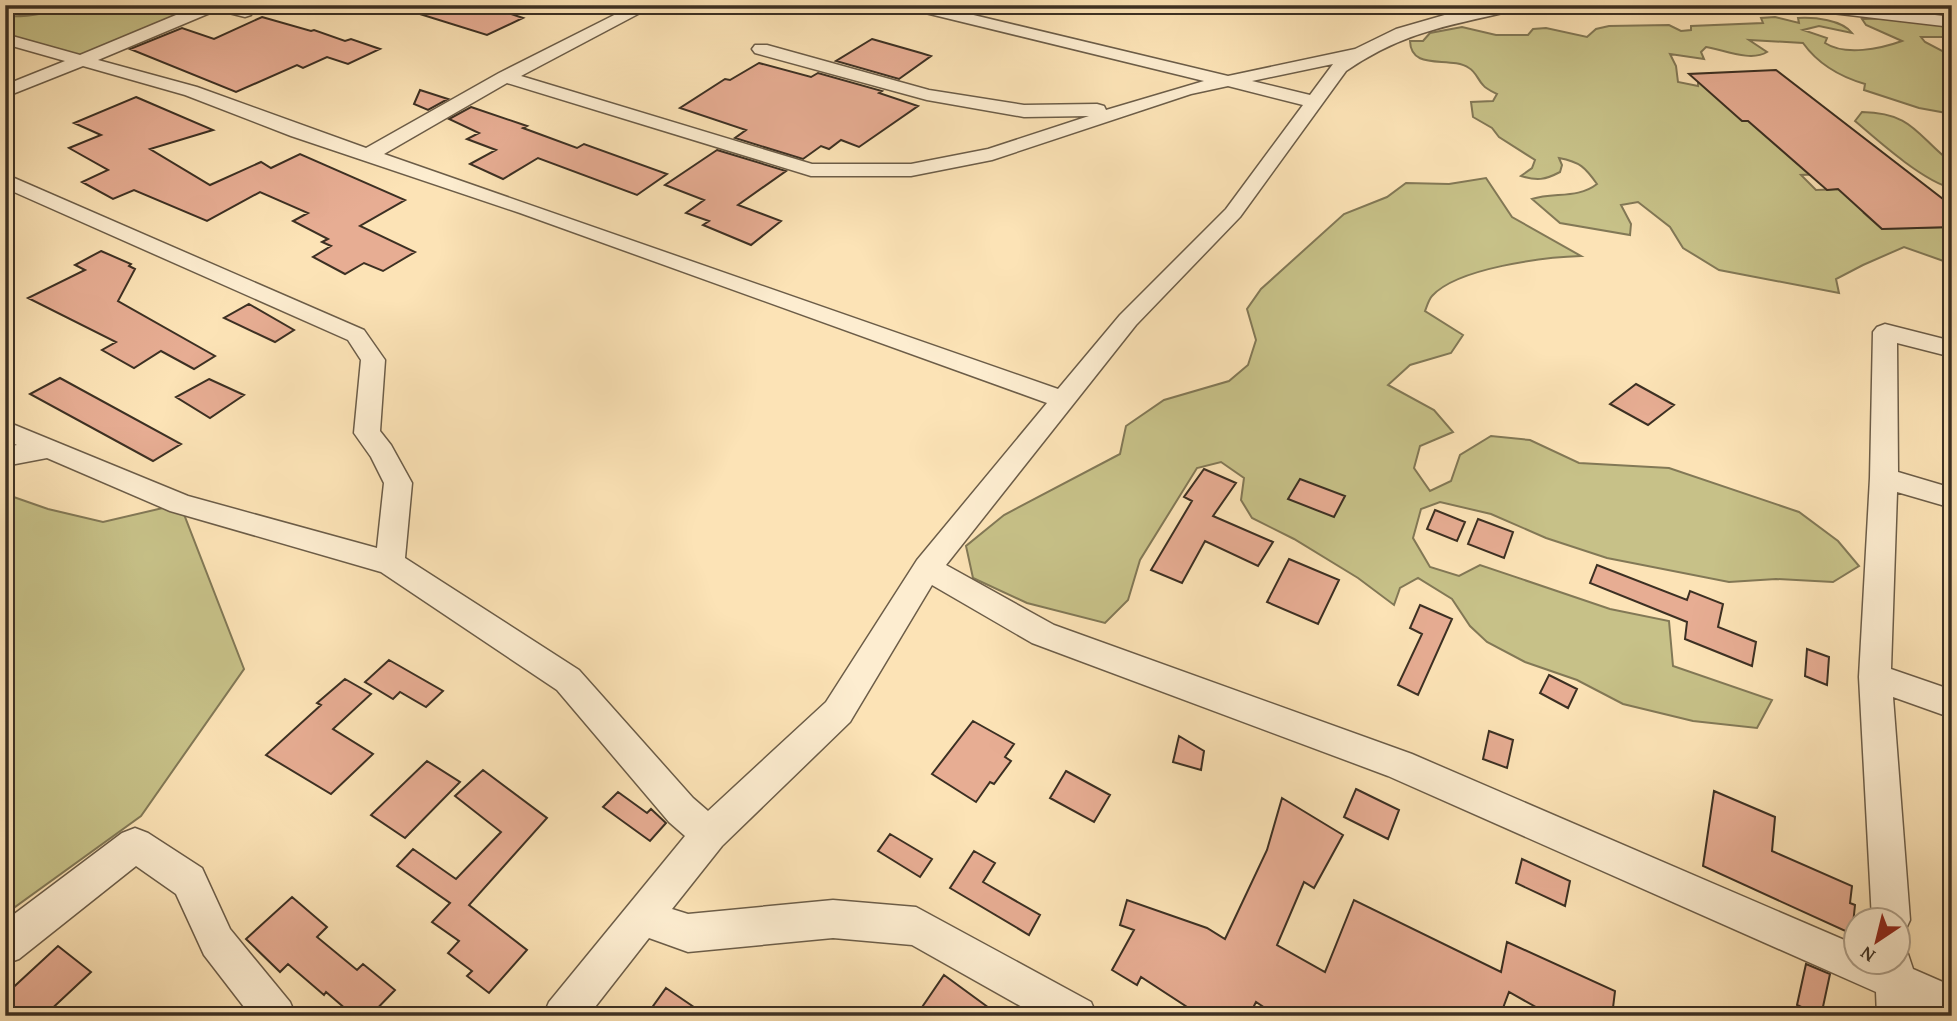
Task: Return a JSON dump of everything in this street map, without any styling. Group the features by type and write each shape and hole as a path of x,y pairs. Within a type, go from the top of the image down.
{"street":[{"path":"5,92 216,5 245,12 246,5"},
{"path":"367,156 505,77 646,5"},
{"path":"911,5 1315,102"},
{"path":"563,1016 709,834 838,712 927,568 1128,320 1233,213 1340,67 1358,53 1389,36 1486,10 1518,5"},
{"path":"1806,5 1952,22"},
{"path":"5,39 191,91 367,156 540,214 1064,400"},
{"path":"761,49 927,95 1024,111 1121,110"},
{"path":"505,77 811,170 911,170 992,154 1186,90 1358,53"},
{"path":"5,180 356,335 373,360 367,433 382,452 398,483 390,563"},
{"path":"1890,906 1875,677 1884,478 1885,331 1952,349"},
{"path":"5,430 180,504 390,563 568,680 681,810 709,834"},
{"path":"5,457 47,449"},
{"path":"1884,478 1952,498"},
{"path":"927,568 1043,634 1400,765 1895,986 1952,1006"},
{"path":"1875,677 1952,704"},
{"path":"5,945 135,845 189,881 217,942 276,1016"},
{"path":"642,917 688,933 833,919 916,926 1077,1016"}],"shaded area":[{"path":"75,5 215,5 85,60 5,39 5,16 41,14"},
{"path":"1775,17 1799,23 1798,18 1820,19 1842,25 1852,33 1819,26 1803,30 1827,38 1825,43 1833,47 1852,50 1873,49 1902,41 1866,25 1862,19 1952,17 1952,32 1947,37 1921,37 1925,42 1952,56 1952,114 1919,108 1864,90 1865,84 1831,69 1803,43 1749,40 1767,52 1753,56 1706,47 1701,52 1704,59 1670,54 1676,66 1678,82 1698,86 1698,83 1728,82 1850,173 1801,175 1816,190 1902,187 1864,213 1882,229 1952,227 1952,264 1904,247 1836,279 1839,293 1719,270 1683,248 1670,227 1638,202 1621,205 1631,224 1630,235 1560,223 1532,199 1590,189 1597,184 1589,173 1572,161 1559,158 1562,165 1560,172 1555,175 1541,179 1521,176 1532,168 1535,160 1473,117 1471,102 1493,101 1497,94 1484,86 1469,68 1461,64 1424,60 1417,56 1412,51 1410,41 1423,41 1430,33 1462,27 1496,35 1528,35 1533,29 1546,28 1587,37 1596,29 1609,26 1669,25 1681,31 1691,30 1691,26 1763,23 1761,18"},
{"path":"1862,112 1893,116 1913,127 1952,163 1952,188 1928,178 1876,139 1855,121"},
{"path":"1486,178 1512,217 1581,256 1525,262 1481,271 1444,286 1431,297 1425,311 1463,335 1451,353 1410,365 1388,385 1434,410 1453,432 1420,446 1414,468 1430,491 1451,481 1460,455 1491,436 1530,440 1579,463 1669,468 1799,512 1838,541 1859,566 1833,582 1776,579 1729,582 1607,558 1546,538 1491,514 1440,502 1421,509 1413,538 1430,567 1459,576 1480,565 1610,609 1669,621 1673,666 1772,700 1757,728 1693,721 1623,704 1577,680 1525,662 1487,642 1470,626 1452,599 1418,578 1400,588 1394,605 1358,578 1294,539 1252,518 1241,500 1244,478 1221,462 1197,468 1140,560 1128,600 1105,623 1027,603 973,578 966,546 1004,515 1120,454 1126,426 1164,400 1229,381 1248,365 1256,340 1247,309 1261,289 1344,214 1387,197 1406,183 1449,184"},
{"path":"5,494 48,509 103,522 180,504 244,669 141,816 8,912 5,908"}],"building":[{"path":"408,5 484,5 523,18 487,35 407,10"},
{"path":"262,17 380,49 348,64 327,57 303,68 297,65 236,92 130,49 182,28 214,39"},
{"path":"872,39 931,56 899,79 836,61"},
{"path":"759,63 811,77 818,73 882,91 879,93 918,106 859,147 841,140 829,149 821,146 803,159 735,138 746,130 680,108 725,79 730,80"},
{"path":"1776,70 1952,206 1952,227 1882,229 1838,189 1827,190 1689,74"},
{"path":"420,90 448,99 428,110 414,104"},
{"path":"136,97 213,130 150,149 210,185 261,162 271,168 300,154 405,200 360,226 415,252 383,271 364,263 345,274 313,257 331,246 322,242 328,239 293,221 308,213 260,192 207,221 134,190 113,199 82,182 108,170 69,148 101,135 74,123"},
{"path":"471,107 527,126 523,128 577,148 584,144 667,174 637,195 538,158 503,179 470,164 496,150 467,139 479,133 449,119"},
{"path":"717,150 786,171 738,205 781,221 751,245 703,225 709,221 686,213 704,200 665,185"},
{"path":"101,251 131,264 129,266 135,269 118,301 215,356 194,369 161,351 134,368 102,350 116,342 28,298 85,270 75,265"},
{"path":"249,304 294,330 275,342 224,318"},
{"path":"60,378 181,444 153,461 30,394"},
{"path":"209,379 244,395 210,418 176,397"},
{"path":"1636,384 1674,405 1648,425 1610,404"},
{"path":"1204,469 1236,483 1213,516 1273,542 1258,566 1205,541 1182,583 1151,570 1192,501 1184,497"},
{"path":"1300,479 1345,496 1334,517 1288,499"},
{"path":"1435,510 1465,522 1457,541 1427,529"},
{"path":"1478,519 1513,532 1504,558 1468,544"},
{"path":"1289,559 1339,580 1318,624 1267,602"},
{"path":"1597,565 1687,600 1690,591 1723,604 1718,627 1756,642 1752,666 1685,639 1687,622 1590,583"},
{"path":"1420,605 1452,619 1418,695 1398,685 1422,634 1410,628"},
{"path":"1807,649 1829,657 1827,685 1805,676"},
{"path":"389,660 443,691 426,707 400,692 393,699 365,682"},
{"path":"1549,675 1577,689 1568,708 1540,693"},
{"path":"345,679 371,694 333,729 373,754 331,794 266,755 321,705 317,703"},
{"path":"973,721 1014,744 1005,757 1011,761 994,784 990,782 976,802 932,774"},
{"path":"1489,731 1513,740 1507,768 1483,759"},
{"path":"1179,736 1204,751 1201,770 1173,762"},
{"path":"427,761 460,782 405,838 371,815"},
{"path":"483,770 547,818 469,905 527,950 489,993 467,976 472,971 448,953 459,941 432,922 450,903 397,866 413,849 456,879 501,832 455,796"},
{"path":"1066,771 1110,795 1094,822 1050,798"},
{"path":"1356,789 1399,810 1388,839 1344,817"},
{"path":"1714,791 1775,817 1772,851 1852,886 1850,903 1855,906 1842,906 1842,929 1703,866"},
{"path":"618,792 647,813 651,809 666,823 650,841 603,807"},
{"path":"1282,798 1343,835 1314,888 1304,882 1277,945 1325,972 1354,900 1501,972 1507,942 1615,991 1612,1016 1552,1016 1509,992 1500,1016 1277,1016 1256,1002 1249,1016 1201,1016 1141,977 1137,985 1112,970 1134,930 1120,925 1127,900 1207,928 1225,939 1267,850"},
{"path":"890,834 932,859 920,877 878,851"},
{"path":"974,851 995,863 983,882 1040,915 1029,935 950,888"},
{"path":"1522,859 1570,881 1565,906 1516,883"},
{"path":"292,897 327,927 317,937 357,970 363,964 395,990 370,1016 354,1016 288,964 280,972 246,939"},
{"path":"58,946 91,972 44,1016 13,1016 5,1009 5,995"},
{"path":"1806,964 1830,974 1821,1016 1797,1005"},
{"path":"944,975 1000,1016 916,1016"},
{"path":"666,988 707,1016 646,1016"}]}
